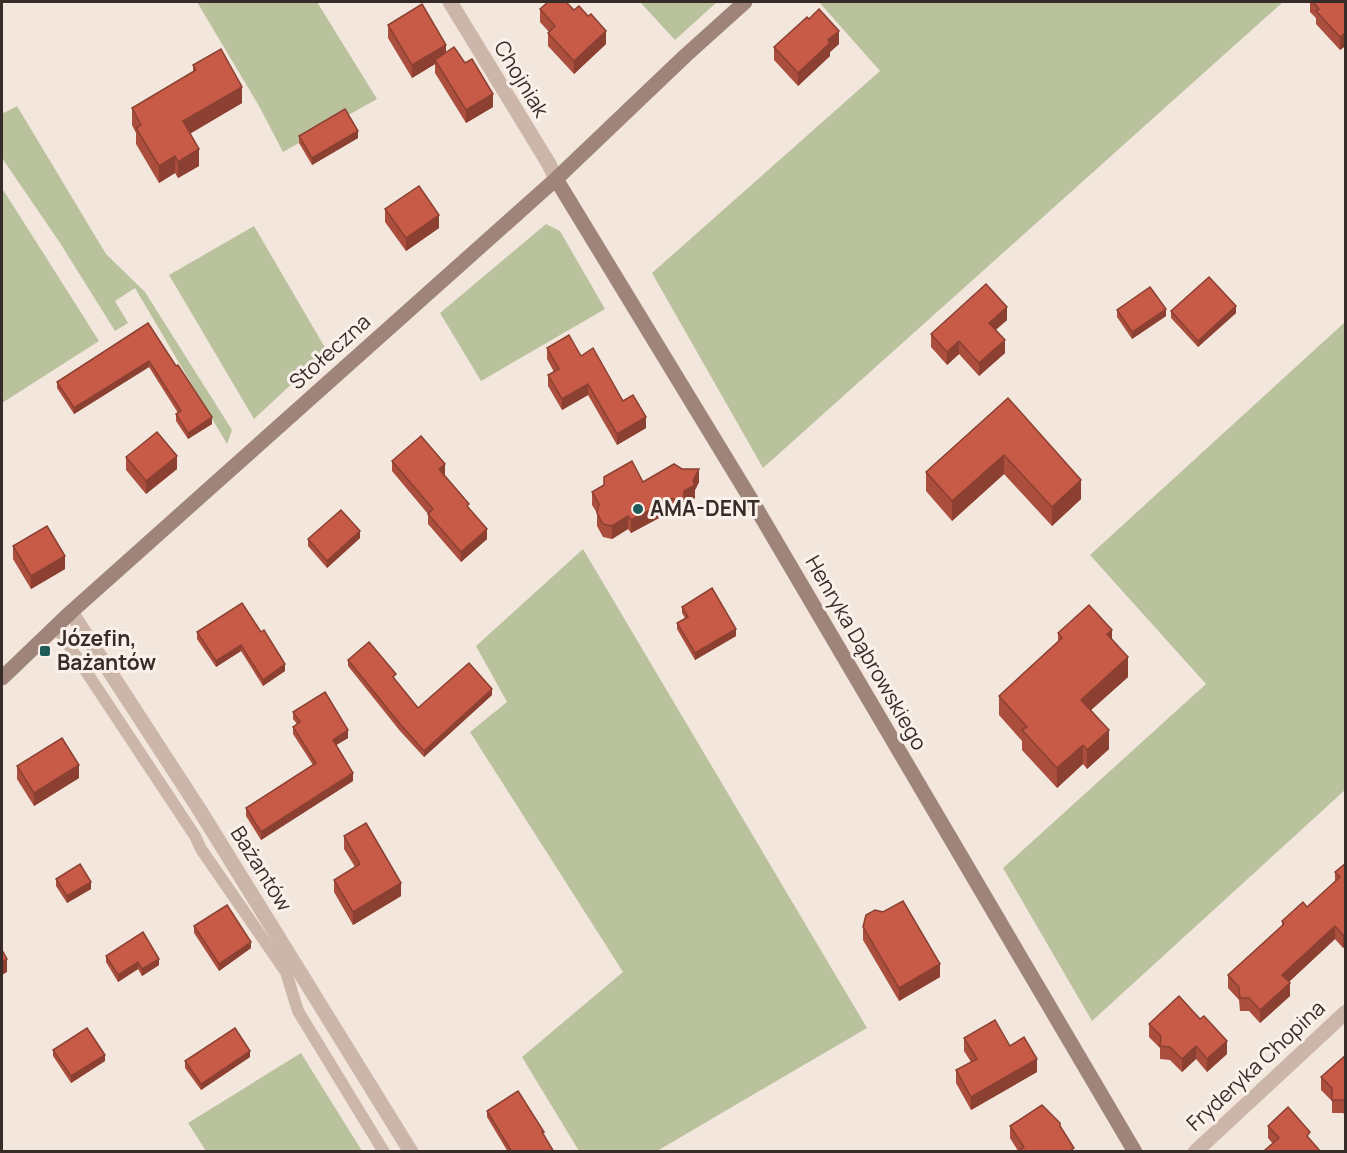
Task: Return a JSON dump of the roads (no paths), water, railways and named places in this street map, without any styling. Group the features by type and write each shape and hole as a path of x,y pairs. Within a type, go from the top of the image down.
{"street":[{"name":"Chojniak","path":"450,2 556,179"},
{"name":"Stołeczna","path":"2,678 71,612 556,179 745,2"},
{"name":"Henryka Dąbrowskiego","path":"556,179 755,506 1135,1152"},
{"name":"Bażantów","path":"71,612 199,809 411,1152"},
{"name":"Fryderyka Chopina","path":"1195,1152 1346,1011"}],"lane":[{"path":"56,626 195,836 201,849 286,972 298,1011 384,1152"}],"place":[{"name":"AMA-DENT","path":"638,509"},
{"name":"Józefin, Bażantów","path":"45,651"}]}
